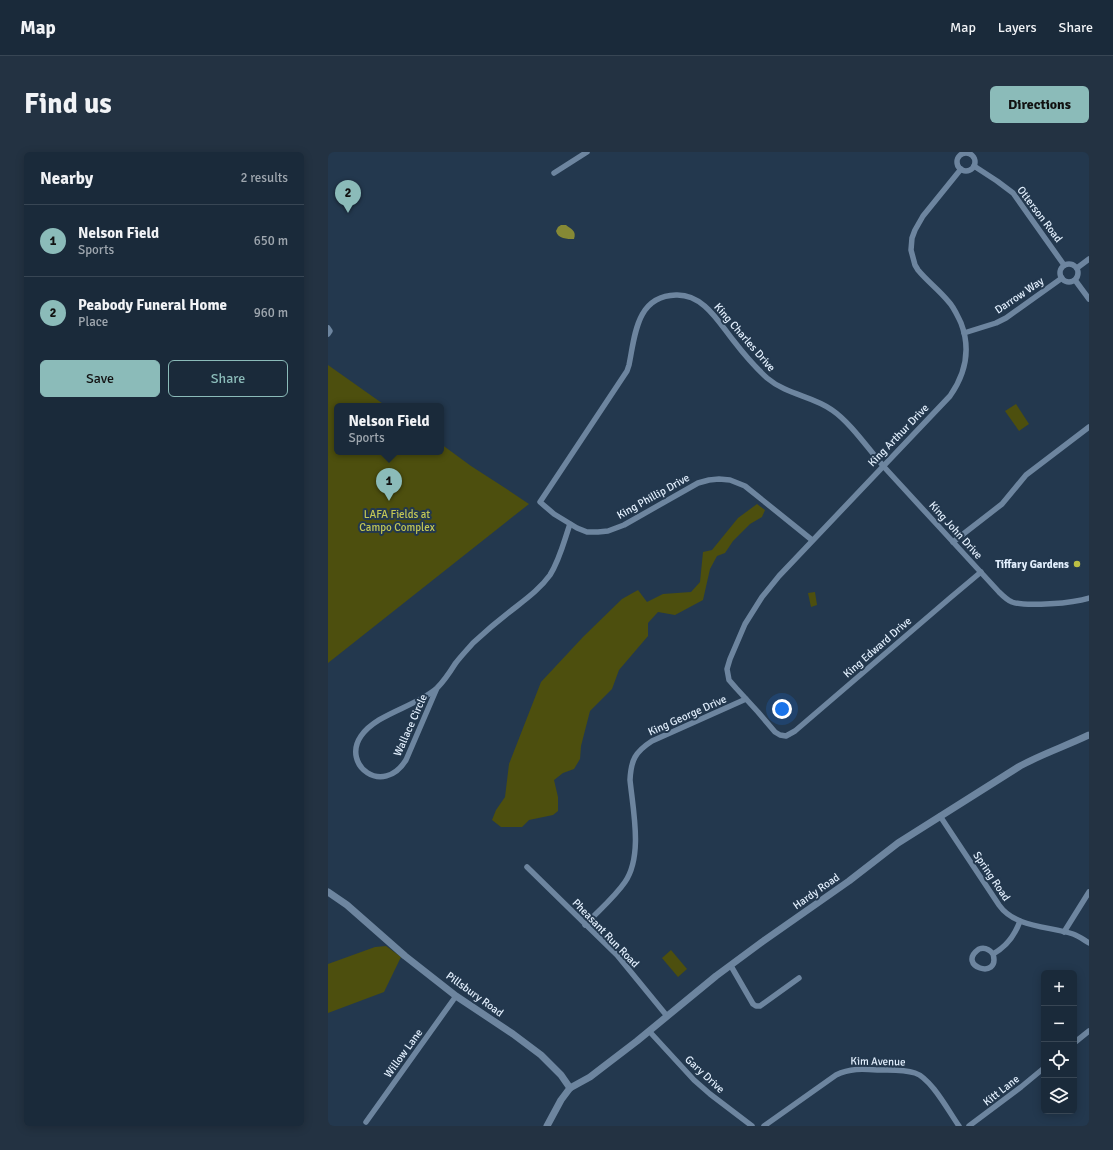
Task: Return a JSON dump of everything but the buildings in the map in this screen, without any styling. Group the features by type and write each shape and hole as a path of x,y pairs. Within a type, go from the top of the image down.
{"street":[{"path":"554,173 587,152"},
{"name":"Otterson Road","path":"960,169 957,165 958,153 968,152 973,155 976,161 974,166 1013,193 1064,265"},
{"path":"960,169 963,171 968,171 974,166"},
{"name":"King Arthur Drive","path":"786,736 775,732 729,680 727,669 730,659 745,624 762,597 779,576 942,404 956,387 963,372 966,356 964,333 958,316 952,306 918,270 911,250 912,238 918,223 960,169"},
{"path":"1077,268 1089,259"},
{"path":"1071,264 1077,268 1078,274 1075,280 1069,282 1062,278 1060,271 1064,265 1071,264"},
{"name":"Darrow Way","path":"964,333 1006,318 1062,278"},
{"path":"1075,280 1089,299"},
{"name":"King Charles Drive","path":"540,502 627,371 637,325 642,314 654,302 666,296 674,295 691,298 705,306 750,360 769,379 782,388 822,404 832,410 844,420 883,466"},
{"path":"328,328 330,331 328,334"},
{"path":"953,542 1002,504 1026,475 1089,427"},
{"name":"King John Drive","path":"883,466 1007,599 1012,602 1022,604 1049,603 1089,598"},
{"name":"King Phillip Drive","path":"540,502 554,514 577,528 587,532 608,531 633,520 698,483 719,479 730,480 745,486 812,540"},
{"name":"Wallace Circle","path":"437,688 383,718 363,733 357,742 355,753 358,763 366,771 380,777 391,775 400,769 406,760 437,688 474,642 544,583 555,565 570,524"},
{"name":"King Edward Drive","path":"786,736 800,726 981,572"},
{"name":"King George Drive","path":"585,925 626,881 634,861 635,840 630,780 631,770 636,755 643,747 652,741 746,699"},
{"name":"Hardy Road","path":"570,1088 590,1077 716,976 849,881 898,842 1038,756 1089,735"},
{"name":"Spring Road","path":"940,816 1002,910 1011,917 1020,921 1078,936 1089,943"},
{"name":"Pheasant Run Road","path":"527,867 617,955 667,1016"},
{"name":"Pillsbury Road","path":"328,892 347,905 405,956 456,996 513,1034 541,1055 561,1075 570,1088"},
{"path":"1064,932 1089,892"},
{"path":"993,954 1013,936 1020,921"},
{"path":"731,966 753,1004 756,1006 760,1006 799,978"},
{"name":"Willow Lane","path":"366,1122 456,996"},
{"name":"Gary Drive","path":"649,1031 694,1080 752,1126"},
{"path":"1075,1042 1089,1031"},
{"name":"Kim Avenue","path":"764,1126 836,1075 846,1070 861,1069 903,1071 918,1074 931,1086 959,1126"},
{"name":"Kitt Lane","path":"969,1126 1041,1070"},
{"path":"547,1126 561,1100 570,1088"}],"green space":[{"name":"LAFA Fields at Campo Complex","path":"328,365 382,403 334,403 334,455 444,455 444,446 529,504 328,663"},
{"path":"1016,404 1029,424 1019,431 1005,411"},
{"path":"757,504 765,510 762,517 750,524 733,541 725,553 717,556 710,569 703,600 675,615 658,612 648,623 648,636 619,670 612,689 590,711 581,746 580,759 574,769 563,773 554,780 558,797 558,811 553,815 529,820 522,827 501,827 492,820 496,810 505,797 509,764 541,682 583,637 622,599 638,590 647,602 663,594 691,592 700,582 703,552 712,550 738,518"},
{"path":"815,592 817,605 811,607 808,593"},
{"path":"386,946 401,957 384,992 328,1013 328,964 375,947"},
{"path":"671,950 687,969 678,977 662,958"}],"shaded area":[{"path":"561,225 566,225 573,230 575,234 574,239 563,238 557,234 556,231"}],"place":[{"name":"Peabody Funeral Home","path":"348,213"},
{"name":"Nelson Field","path":"389,501"},
{"name":"Tiffary Gardens","path":"1077,564"}]}
